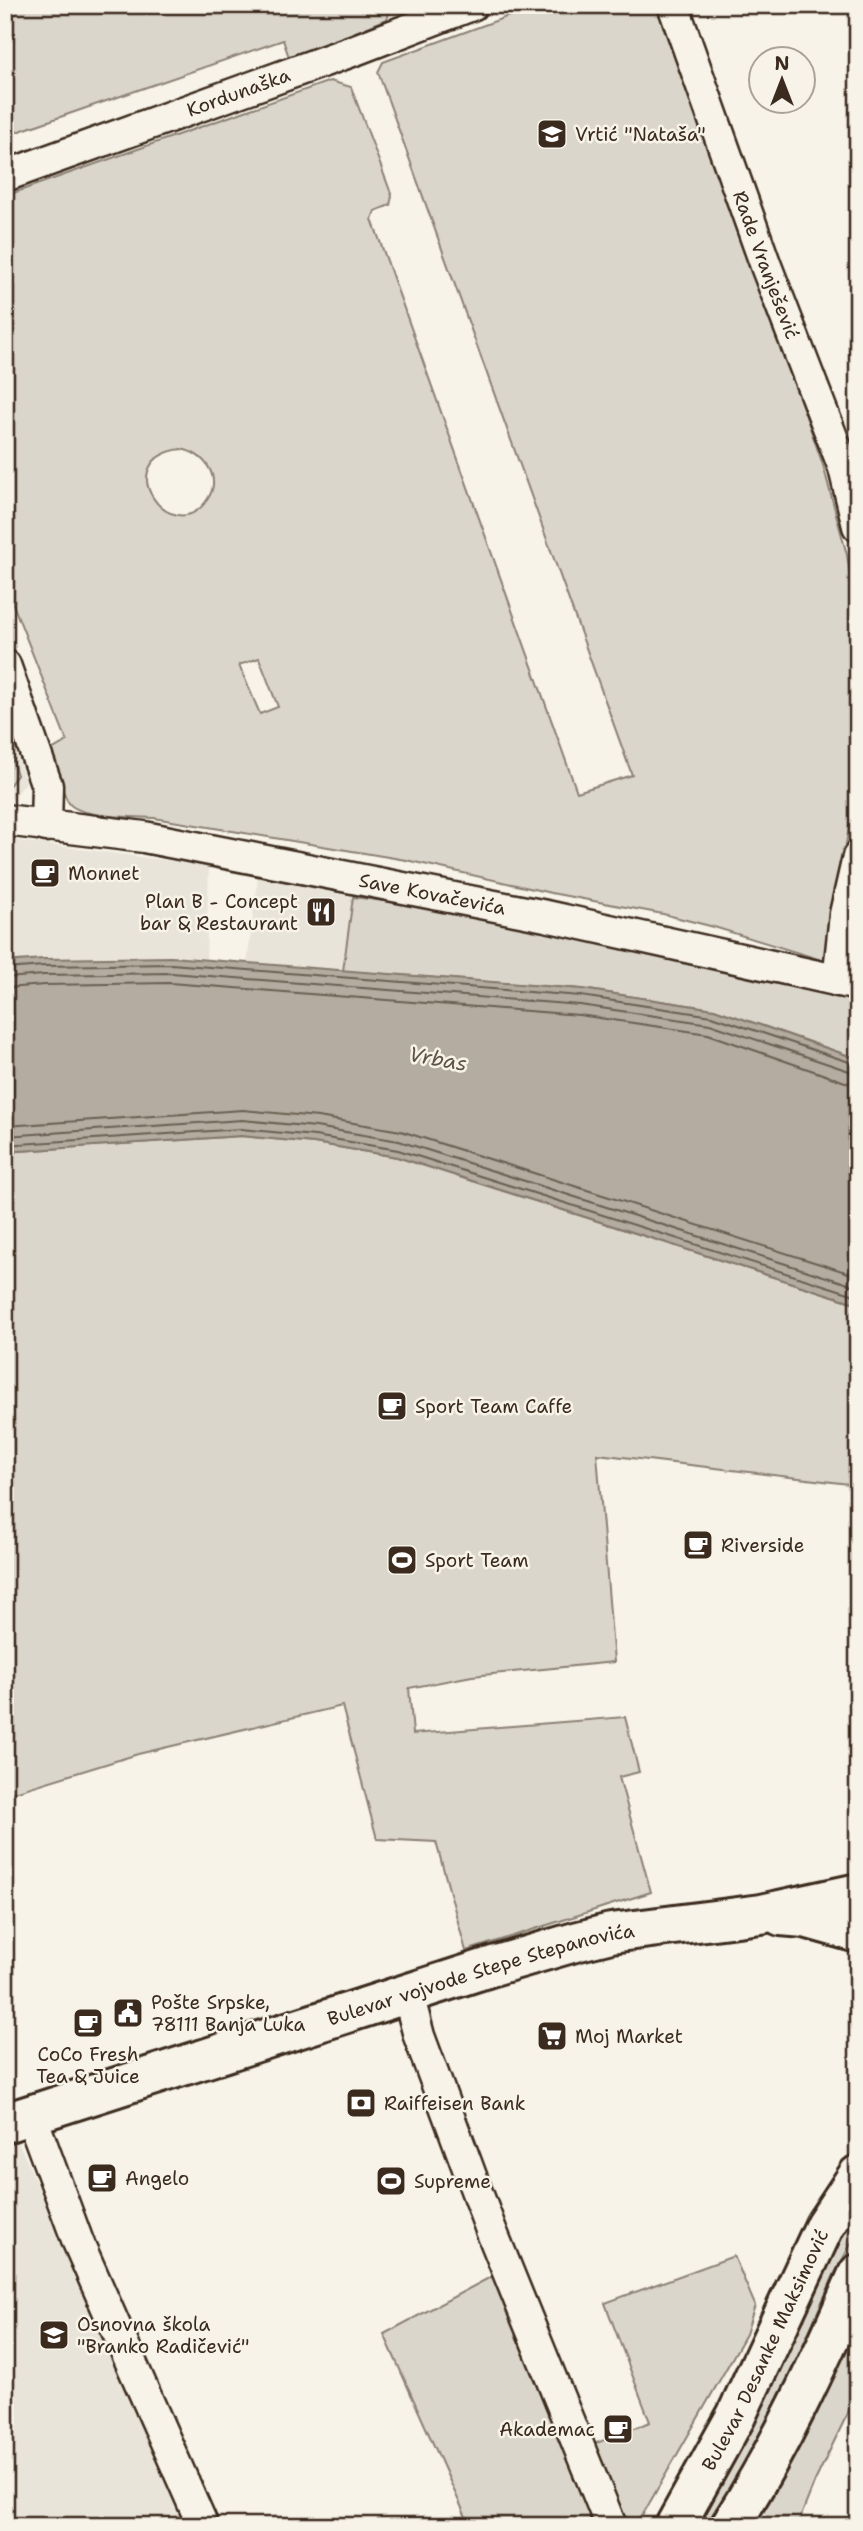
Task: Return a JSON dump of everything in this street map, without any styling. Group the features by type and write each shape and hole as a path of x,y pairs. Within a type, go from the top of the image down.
{"street":[{"name":"Kordunaška","path":"5,176 472,5"},
{"name":"Rade Vranješević","path":"673,5 766,266 844,468 858,526"},
{"path":"5,664 47,786 46,826"},
{"name":"Save Kovačevića","path":"5,820 144,838 546,915 848,983"},
{"path":"848,983 845,914 858,856"},
{"name":"Bulevar vojvode Stepe Stepanovića","path":"18,2119 493,1966 611,1933 761,1914 858,1893"},
{"name":"Bulevar vojvode Stepe Stepanovića","path":"761,1914 805,1918 858,1933"},
{"path":"408,1994 419,2036 491,2230 611,2526"},
{"path":"18,2119 78,2242 203,2526"},
{"name":"Bulevar Desanke Maksimović","path":"675,2526 736,2416 825,2225 858,2175"},
{"path":"730,2526 780,2440 821,2358 858,2274"}],"shaded area":[{"path":"5,5 392,5 387,19 290,60 283,40 5,136"},
{"path":"539,5 657,5 725,183 823,465 847,555 858,622 858,777 825,961 663,914 551,893 406,860 154,818 84,812 75,808 66,798 50,751 67,741 5,584 5,196 330,81 351,87 392,196 390,205 375,211 372,219 577,792 632,775 378,72 383,62","holes":["181,449 204,461 209,467 213,483 207,500 193,513 178,515 164,509 153,498 147,483 149,469 159,456","259,658 278,707 260,714 239,665"]},
{"path":"5,717 26,783 12,799 5,798"},
{"path":"5,737 17,775 5,791"},
{"path":"5,839 209,866 206,960 171,957 5,962"},
{"path":"258,876 353,897 343,971 247,963"},
{"path":"353,897 507,917 858,997 858,1059 714,1009 582,989 343,971"},
{"path":"241,1136 314,1143 397,1157 858,1304 858,1485 597,1454 614,1662 472,1676 409,1688 413,1734 625,1717 639,1772 619,1777 651,1892 466,1951 436,1842 377,1839 342,1706 138,1754 5,1795 5,1152"},
{"name":"Osnovna škola \"Branko Radičević\"","path":"18,2141 187,2526 5,2526 5,2145"},
{"path":"858,2207 858,2231 834,2275 771,2417 710,2526 692,2526 823,2266"},
{"path":"734,2256 755,2305 746,2334 642,2516 634,2520 620,2515 594,2444 650,2422 605,2303"},
{"path":"500,2272 594,2526 470,2526 384,2334"},
{"path":"858,2303 858,2392 815,2481 797,2526 742,2526"}],"water":[{"name":"Vrbas","path":"171,957 582,989 714,1009 858,1059 858,1304 397,1157 314,1143 241,1136 5,1152 5,962"}],"place":[{"name":"Vrtić \"Nataša\"","path":"552,134"},
{"name":"Monnet","path":"45,873"},
{"name":"Plan B - Concept bar & Restaurant","path":"321,912"},
{"name":"Sport Team Caffe","path":"392,1406"},
{"name":"Riverside","path":"698,1545"},
{"name":"Sport Team","path":"402,1560"},
{"name":"Pošte Srpske, 78111 Banja Luka","path":"128,2013"},
{"name":"CoCo Fresh Tea & Juice","path":"88,2023"},
{"name":"Moj Market","path":"552,2036"},
{"name":"Raiffeisen Bank","path":"361,2103"},
{"name":"Angelo","path":"102,2178"},
{"name":"Supreme","path":"391,2181"},
{"name":"Osnovna škola \"Branko Radičević\"","path":"54,2335"},
{"name":"Akademac","path":"618,2429"}]}
